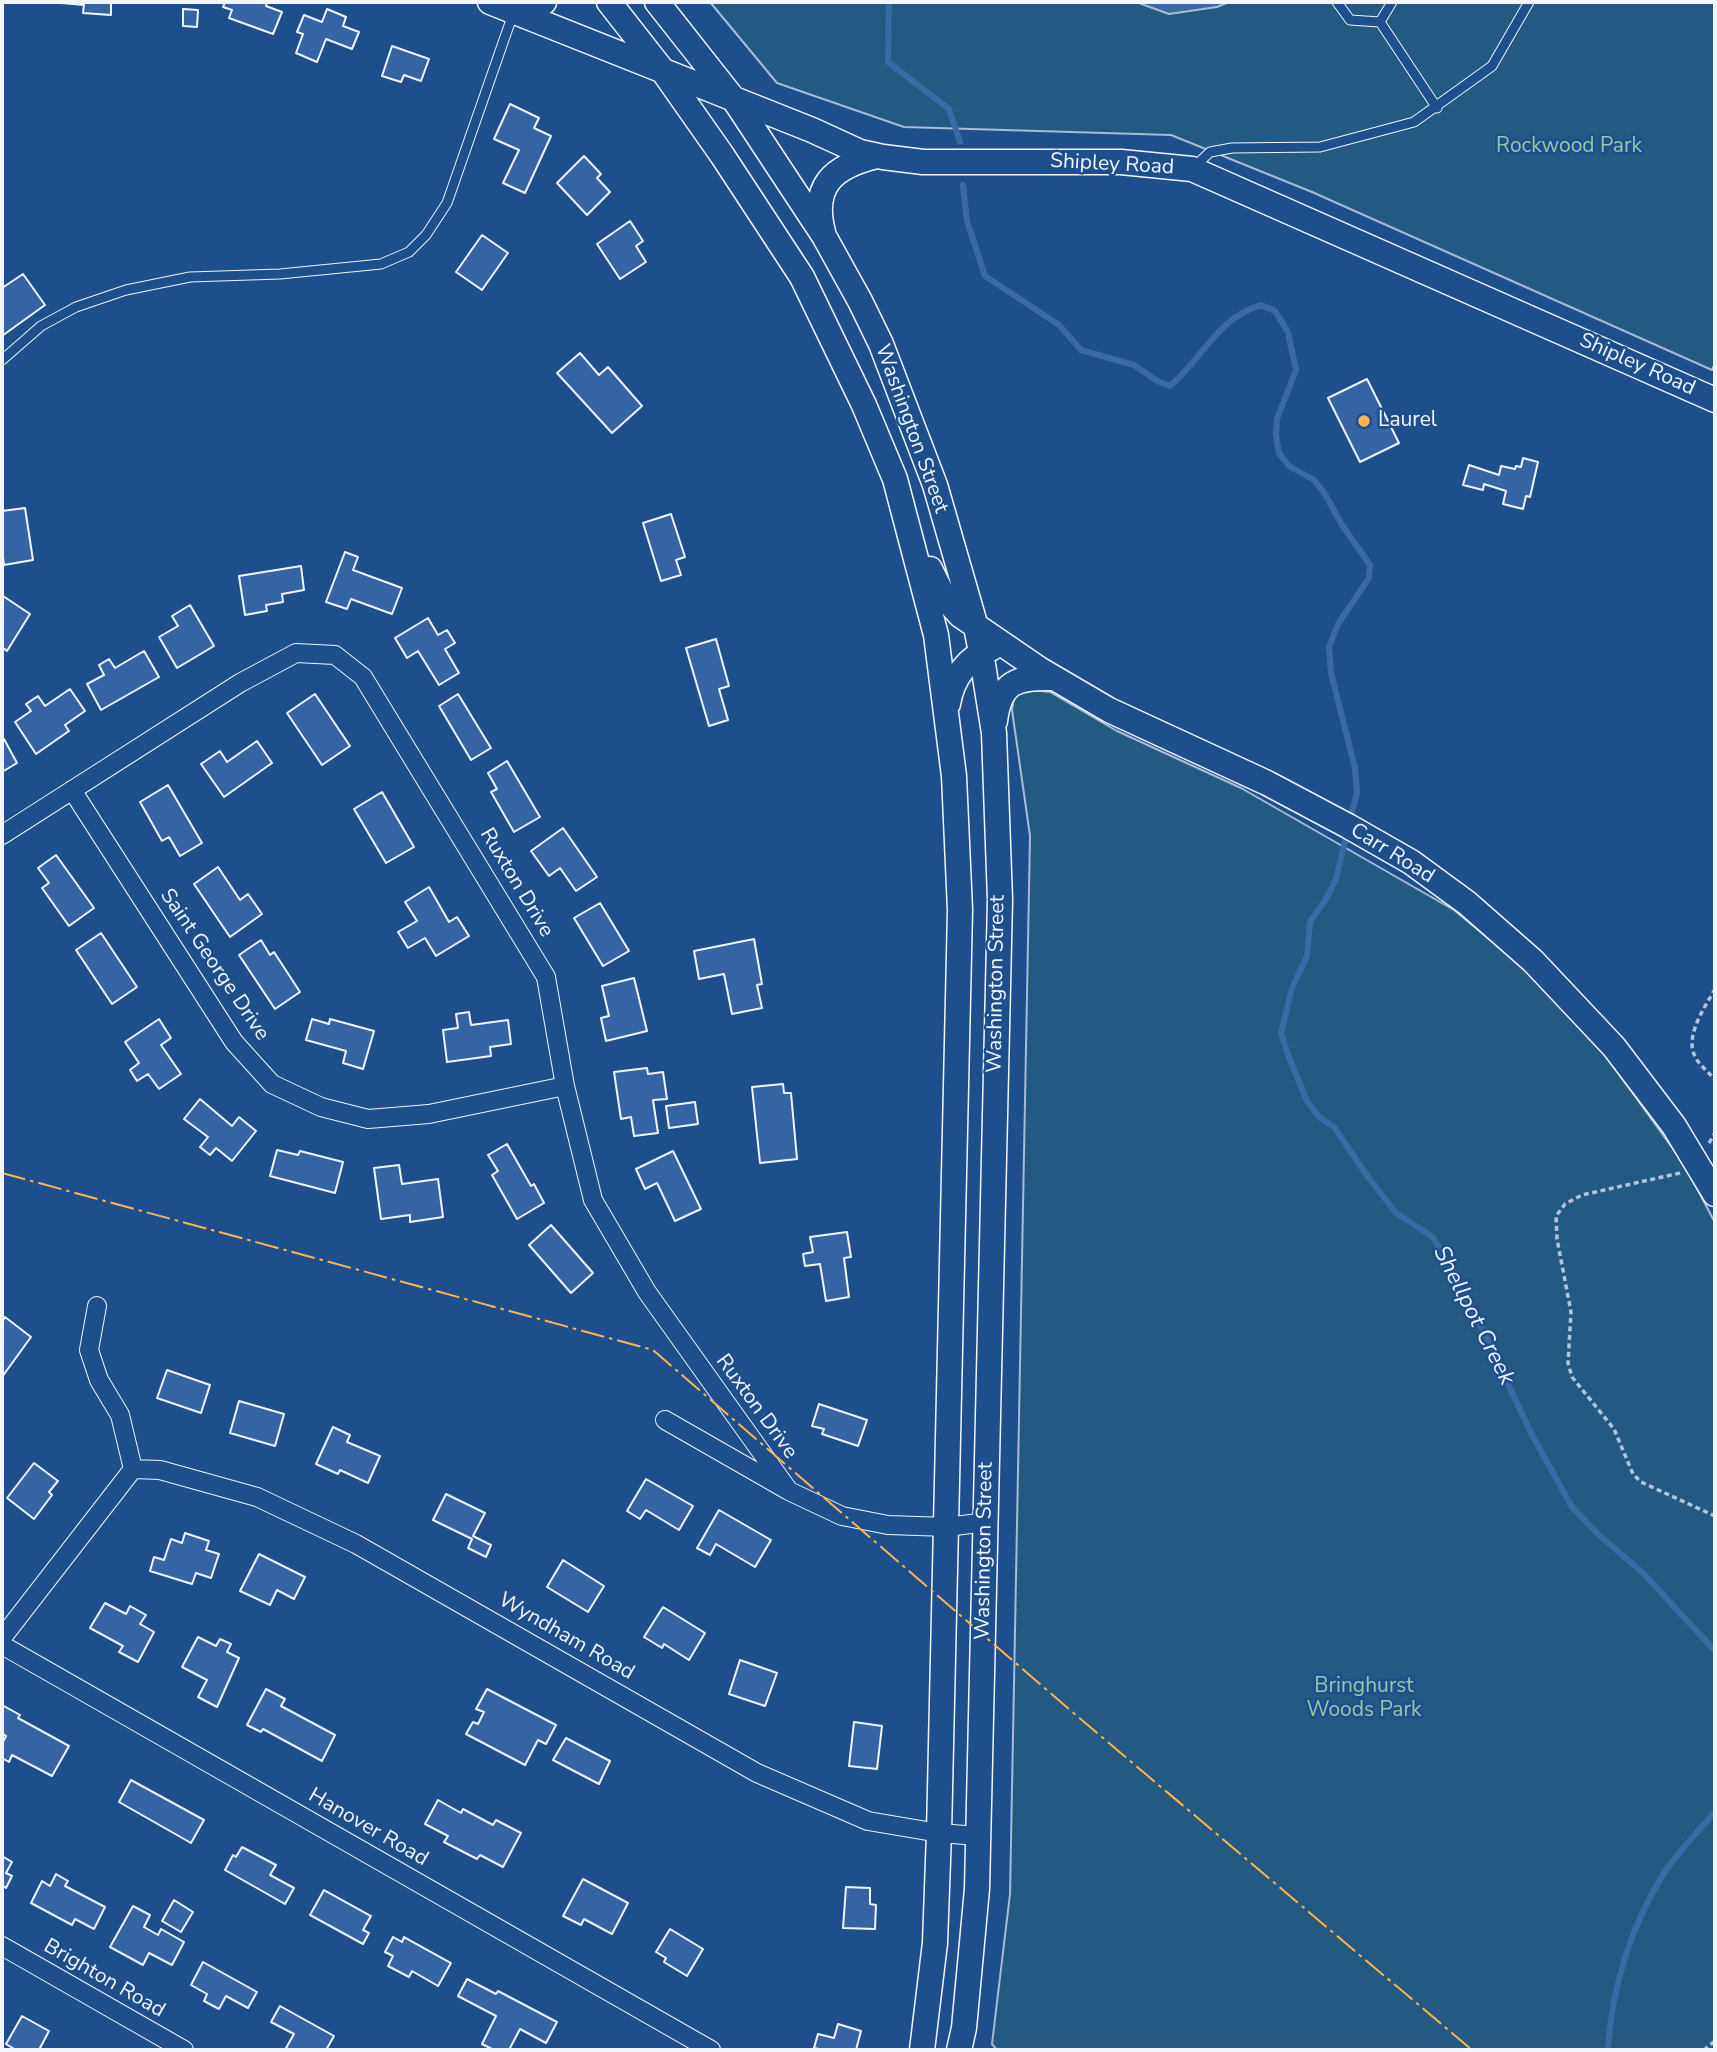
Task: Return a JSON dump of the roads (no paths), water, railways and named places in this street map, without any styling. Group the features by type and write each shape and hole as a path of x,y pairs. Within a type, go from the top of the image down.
{"main road":[{"name":"Shipley Road","path":"490,2 528,10 663,71 860,152 923,162 1121,162 1192,169 1715,400"},
{"name":"Washington Street","path":"608,2 663,71 802,277 864,405 895,479 936,635 954,776 960,910 939,1833 935,1943 922,2050"},
{"name":"Washington Street","path":"657,2 735,101 824,236 876,333 935,485 976,627 994,733 1000,900 978,1836 976,1903 964,2028 959,2050"},
{"path":"824,236 819,204 827,182 842,168 878,156"},
{"name":"Carr Road","path":"895,479 932,575 944,597 960,615 1007,648 1109,710 1267,783 1348,826 1411,862 1466,903 1532,961 1614,1047 1674,1126 1715,1194"},
{"path":"947,715 951,688 959,673 981,652 992,648 1007,648"},
{"path":"994,733 996,716 1008,686 1023,678 1055,678"}],"street":[{"name":"Ruxton Drive","path":"2,835 240,683 296,653 335,655 363,677 546,977 565,1086 593,1200 647,1292 789,1491"},
{"name":"Saint George Drive","path":"72,790 234,1042 272,1084 321,1107 368,1119 429,1114 565,1086"},
{"path":"2,1638 133,1469 120,1415 99,1380 89,1350 97,1306"},
{"path":"665,1420 789,1491 842,1516 888,1525 947,1527 986,1522"},
{"name":"Wyndham Road","path":"133,1469 160,1470 257,1497 356,1544 757,1773 868,1821 939,1833 978,1836"},
{"name":"Hanover Road","path":"2,1645 711,2050"},
{"name":"Brighton Road","path":"2,1946 184,2050"}],"lane":[{"path":"1336,2 1350,20 1380,22"},
{"path":"1380,22 1392,2"},
{"path":"1192,169 1210,152 1232,148 1320,147 1414,122 1492,66 1529,2"},
{"path":"2,360 41,326 76,307 126,290 190,277 280,274 381,264 409,252 426,235 447,203 528,10"},
{"path":"1380,22 1437,108"}],"waterway":[{"name":"Shellpot Creek","path":"889,2 888,62 949,109 960,142"},
{"name":"Shellpot Creek","path":"963,185 967,221 985,276 1059,325 1081,350 1134,365 1157,381 1170,386 1222,329 1246,311 1261,305 1275,311 1288,332 1296,370 1277,419 1279,453 1289,466 1314,480 1370,565 1369,578 1338,624 1329,647 1331,673 1355,768 1357,793 1350,819"},
{"name":"Shellpot Creek","path":"1347,833 1336,879 1310,922 1307,956 1292,988 1281,1033 1307,1101 1319,1117 1334,1127 1396,1213 1433,1237 1477,1318 1532,1435 1572,1507 1599,1535 1642,1572 1715,1651"},
{"name":"Shellpot Creek","path":"1608,2050 1619,1980 1643,1911 1666,1870 1715,1812"}],"place":[{"name":"Laurel","path":"1364,421"}],"park label":[{"name":"Rockwood Park","path":"1569,147"},
{"name":"Bringhurst Woods Park","path":"1364,1699"}]}
